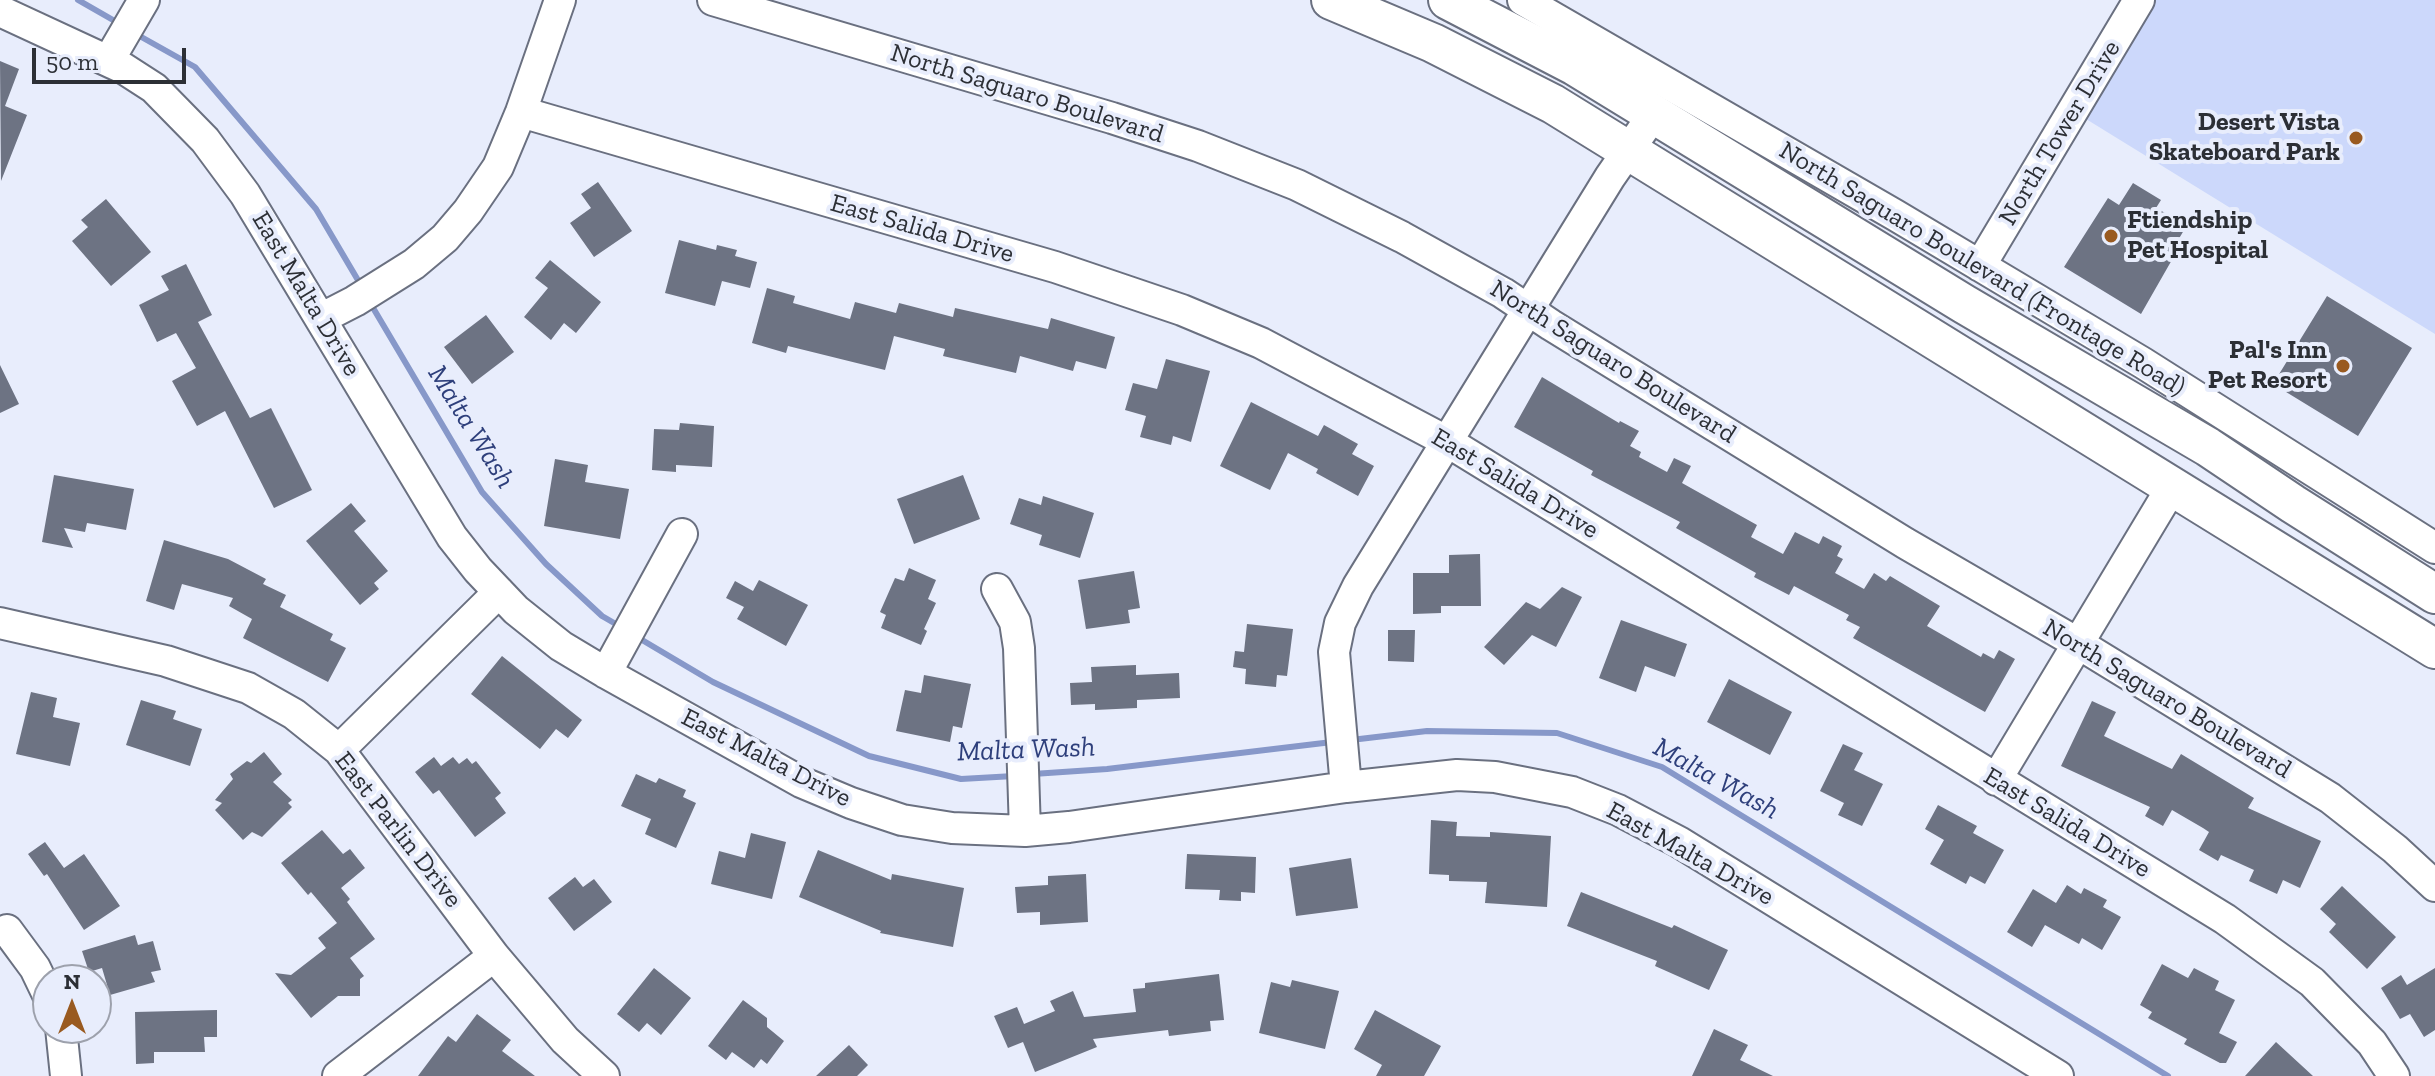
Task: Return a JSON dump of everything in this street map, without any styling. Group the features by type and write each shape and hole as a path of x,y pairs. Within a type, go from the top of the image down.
{"main road":[{"path":"1331,0 1498,73 1553,104 2435,649"},
{"path":"1448,0 1575,66 1951,296 2208,447 2435,594"}],"street":[{"path":"109,60 144,0"},
{"path":"322,318 414,264 445,238 486,188 521,112 560,0"},
{"name":"North Saguaro Boulevard","path":"713,0 1198,146 1297,185 1402,237 1503,293 1905,543 2079,644 2330,798 2395,849 2435,886"},
{"name":"North Saguaro Boulevard (Frontage Road)","path":"1523,0 1980,266 2204,401 2435,548"},
{"name":"North Tower Drive","path":"1980,266 2139,0"},
{"name":"East Malta Drive","path":"0,11 109,60 154,88 205,140 245,194 452,537 516,610 561,646 801,782 902,820 952,828 1025,831 1457,775 1495,777 1572,792 1618,810 1692,850 2058,1076"},
{"name":"East Salida Drive","path":"521,112 1055,267 1182,310 1261,343 1448,442 2225,919 2312,982 2372,1043 2394,1076"},
{"path":"1346,787 1334,652 1340,623 1358,586 1528,310 1653,115"},
{"path":"1996,780 2172,487"},
{"path":"606,673 682,534"},
{"path":"997,589 1015,622 1019,648 1025,831"},
{"path":"339,750 499,592"},
{"name":"East Parlin Drive","path":"0,623 166,661 248,688 294,714 339,750 494,956 565,1040 604,1076"},
{"path":"7,930 32,964"},
{"path":"338,1076 494,956"},
{"path":"63,1044 66,1076"}],"shaded area":[{"path":"2139,0 2435,0 2435,334 2073,111"}],"building":[{"path":"0,61 19,69 5,106 27,115 1,181"},
{"path":"598,182 632,231 594,257 570,223 591,208 581,194"},
{"path":"2133,183 2161,200 2156,208 2187,225 2177,242 2181,244 2141,314 2064,267 2108,198 2119,205"},
{"path":"106,199 151,252 111,286 72,241 88,227 81,220"},
{"path":"679,240 716,250 717,245 737,250 735,256 757,262 750,288 722,281 715,306 665,293"},
{"path":"550,260 601,302 576,333 564,323 551,340 524,317 548,288 535,278"},
{"path":"186,264 212,315 198,322 250,418 271,408 312,490 274,508 225,411 197,426 172,381 196,368 176,333 157,342 139,305 169,290 161,276"},
{"path":"767,288 795,296 793,303 850,319 855,302 896,313 899,303 953,317 955,308 1048,329 1051,318 1115,337 1106,369 1076,361 1073,371 1020,356 1016,373 943,356 945,349 894,336 885,370 788,346 786,353 752,343"},
{"name":"Pal's Inn Pet Resort","path":"2327,296 2412,348 2358,436 2273,384"},
{"path":"486,315 514,352 472,384 444,347"},
{"path":"1166,359 1210,371 1191,442 1173,436 1171,445 1140,437 1146,416 1125,410 1133,383 1157,389"},
{"path":"0,365 19,404 0,413"},
{"path":"1542,377 1619,423 1639,431 1630,446 1641,452 1639,457 1667,472 1674,458 1691,466 1682,483 1757,525 1751,537 1783,554 1795,532 1819,544 1823,536 1842,546 1837,556 1843,559 1835,573 1864,589 1874,573 1886,581 1890,576 1940,606 1927,626 1981,657 1983,653 1994,659 1999,650 2015,659 1985,712 1853,638 1860,627 1846,620 1849,615 1794,586 1789,595 1754,577 1756,573 1676,528 1680,522 1591,475 1593,471 1514,427"},
{"path":"1251,402 1318,436 1324,425 1358,444 1352,454 1374,466 1358,496 1288,453 1270,490 1220,466"},
{"path":"680,423 714,426 712,467 676,465 676,472 652,470 654,429 679,430"},
{"path":"555,459 588,465 585,482 629,489 620,539 544,526"},
{"path":"54,475 134,489 126,530 87,523 85,532 64,528 73,548 42,542"},
{"path":"963,475 980,519 914,544 897,499"},
{"path":"1043,496 1094,513 1080,558 1039,545 1042,535 1010,524 1019,498 1041,505"},
{"path":"351,503 366,521 354,531 388,571 374,583 379,589 360,605 306,541"},
{"path":"164,540 228,559 266,579 263,584 286,595 280,607 333,634 330,640 346,648 328,682 243,638 252,619 229,606 233,598 182,584 174,610 146,601"},
{"path":"1480,554 1481,606 1441,606 1441,613 1413,614 1413,573 1449,573 1449,555"},
{"path":"909,568 936,580 928,599 936,603 924,629 927,631 921,645 881,628 886,615 880,612 895,578 904,581"},
{"path":"1134,571 1140,608 1128,610 1130,623 1086,629 1078,580"},
{"path":"759,580 808,605 786,646 737,619 744,607 726,598 735,581 753,591"},
{"path":"1562,587 1582,597 1556,647 1532,635 1504,665 1484,647 1526,602 1540,609"},
{"path":"1621,620 1687,644 1675,677 1645,666 1636,692 1599,678"},
{"path":"1247,624 1293,629 1287,676 1277,675 1276,687 1245,684 1246,669 1233,667 1235,651 1244,652"},
{"path":"1388,630 1415,630 1414,662 1388,661"},
{"path":"502,656 582,720 568,738 556,729 540,749 471,694"},
{"path":"1136,665 1136,675 1179,673 1180,698 1137,700 1137,708 1095,710 1095,704 1071,705 1070,683 1092,682 1091,667"},
{"path":"924,675 971,684 962,728 953,726 950,742 896,731 905,690 921,693"},
{"path":"1729,679 1792,712 1770,755 1707,722"},
{"path":"31,692 57,698 53,717 80,723 70,766 16,754"},
{"path":"141,700 176,711 173,719 202,729 190,766 126,745"},
{"path":"2092,701 2116,712 2104,736 2172,769 2181,754 2254,798 2248,808 2321,841 2300,888 2283,880 2277,894 2249,881 2254,870 2221,855 2218,861 2199,850 2209,832 2203,828 2172,810 2163,826 2145,816 2150,807 2061,766"},
{"path":"1843,744 1863,753 1854,770 1883,784 1862,826 1838,815 1844,803 1820,791"},
{"path":"264,752 282,774 273,782 292,800 288,803 292,807 262,837 252,832 243,840 215,810 222,803 215,800 233,779 230,774"},
{"path":"434,757 441,766 453,757 459,764 467,758 472,764 476,761 501,793 495,798 506,813 475,837 439,790 433,794 415,772"},
{"path":"636,774 656,783 659,778 686,790 683,797 696,803 676,848 645,834 651,819 621,806"},
{"path":"1938,805 1977,826 1973,833 2004,850 1985,884 1970,876 1966,884 1930,864 1944,840 1925,829"},
{"path":"1431,820 1457,822 1456,836 1490,837 1490,832 1551,836 1547,907 1485,903 1487,882 1449,881 1449,875 1429,874"},
{"path":"322,830 343,854 350,849 365,868 341,888 350,899 347,902 375,939 350,958 364,976 360,979 360,996 338,996 311,1018 275,973 291,975 326,948 318,938 337,923 281,863"},
{"path":"751,833 786,842 772,899 711,884 719,851 745,858"},
{"path":"45,842 64,868 84,854 120,906 84,930 47,874 44,876 28,854"},
{"path":"818,850 891,880 892,874 964,888 953,947 880,933 799,897"},
{"path":"1187,854 1256,857 1255,893 1241,892 1241,901 1219,900 1220,890 1185,889"},
{"path":"1351,858 1358,908 1296,916 1289,868"},
{"path":"1086,874 1088,922 1040,925 1040,912 1017,913 1015,887 1048,885 1048,876"},
{"path":"575,877 583,887 594,879 612,902 574,931 548,898"},
{"path":"2067,885 2081,894 2084,888 2107,900 2103,907 2121,917 2102,950 2082,938 2079,944 2045,925 2032,947 2007,932 2033,889 2056,903"},
{"path":"2342,886 2396,937 2367,969 2329,932 2336,924 2320,909"},
{"path":"1581,892 1672,928 1674,925 1728,950 1709,990 1655,966 1657,961 1567,926"},
{"path":"135,935 138,945 153,941 161,970 151,972 155,982 112,994 112,964 86,964 82,951"},
{"path":"2162,964 2188,978 2194,968 2219,981 2215,990 2235,1000 2219,1033 2237,1042 2226,1063 2220,1063 2184,1044 2187,1039 2148,1018 2152,1012 2140,1005"},
{"path":"654,968 691,998 661,1035 647,1023 639,1032 617,1014"},
{"path":"2435,968 2435,1030 2424,1037 2410,1014 2400,1019 2381,988 2401,975 2407,985"},
{"path":"1219,974 1224,1020 1210,1021 1211,1031 1169,1036 1168,1030 1093,1039 1097,1047 1035,1072 1023,1042 1008,1048 994,1016 1017,1007 1024,1024 1055,1011 1050,1001 1073,991 1084,1017 1136,1012 1133,989 1145,988 1145,983"},
{"path":"1292,980 1339,991 1325,1049 1259,1033 1271,982 1290,987"},
{"path":"743,1000 767,1018 767,1027 784,1041 767,1064 761,1059 754,1068 732,1052 726,1060 708,1046"},
{"path":"217,1010 217,1037 204,1037 205,1052 154,1052 154,1063 136,1064 135,1012"},
{"path":"1375,1010 1441,1046 1424,1076 1376,1076 1382,1065 1354,1049"},
{"path":"477,1014 511,1040 502,1051 535,1076 418,1076 448,1036 456,1042"},
{"path":"1714,1029 1748,1045 1740,1060 1773,1076 1692,1076"},
{"path":"2276,1042 2313,1076 2245,1076"},
{"path":"849,1045 868,1065 857,1076 816,1076"}],"waterway":[{"name":"Malta Wash","path":"78,0 120,24"},
{"name":"Malta Wash","path":"136,34 195,67 316,209 362,287"},
{"name":"Malta Wash","path":"369,301 482,492 546,564 602,616 621,627"},
{"name":"Malta Wash","path":"637,637 713,682 869,756 961,779 1014,776"},
{"name":"Malta Wash","path":"1351,740 1427,731 1557,733 1662,767 2168,1076"},
{"name":"Malta Wash","path":"1033,774 1107,769 1332,742"}],"place":[{"name":"Desert Vista Skateboard Park","path":"2356,138"},
{"name":"Ftiendship Pet Hospital","path":"2111,236"},
{"name":"Pal's Inn Pet Resort","path":"2343,366"}]}
